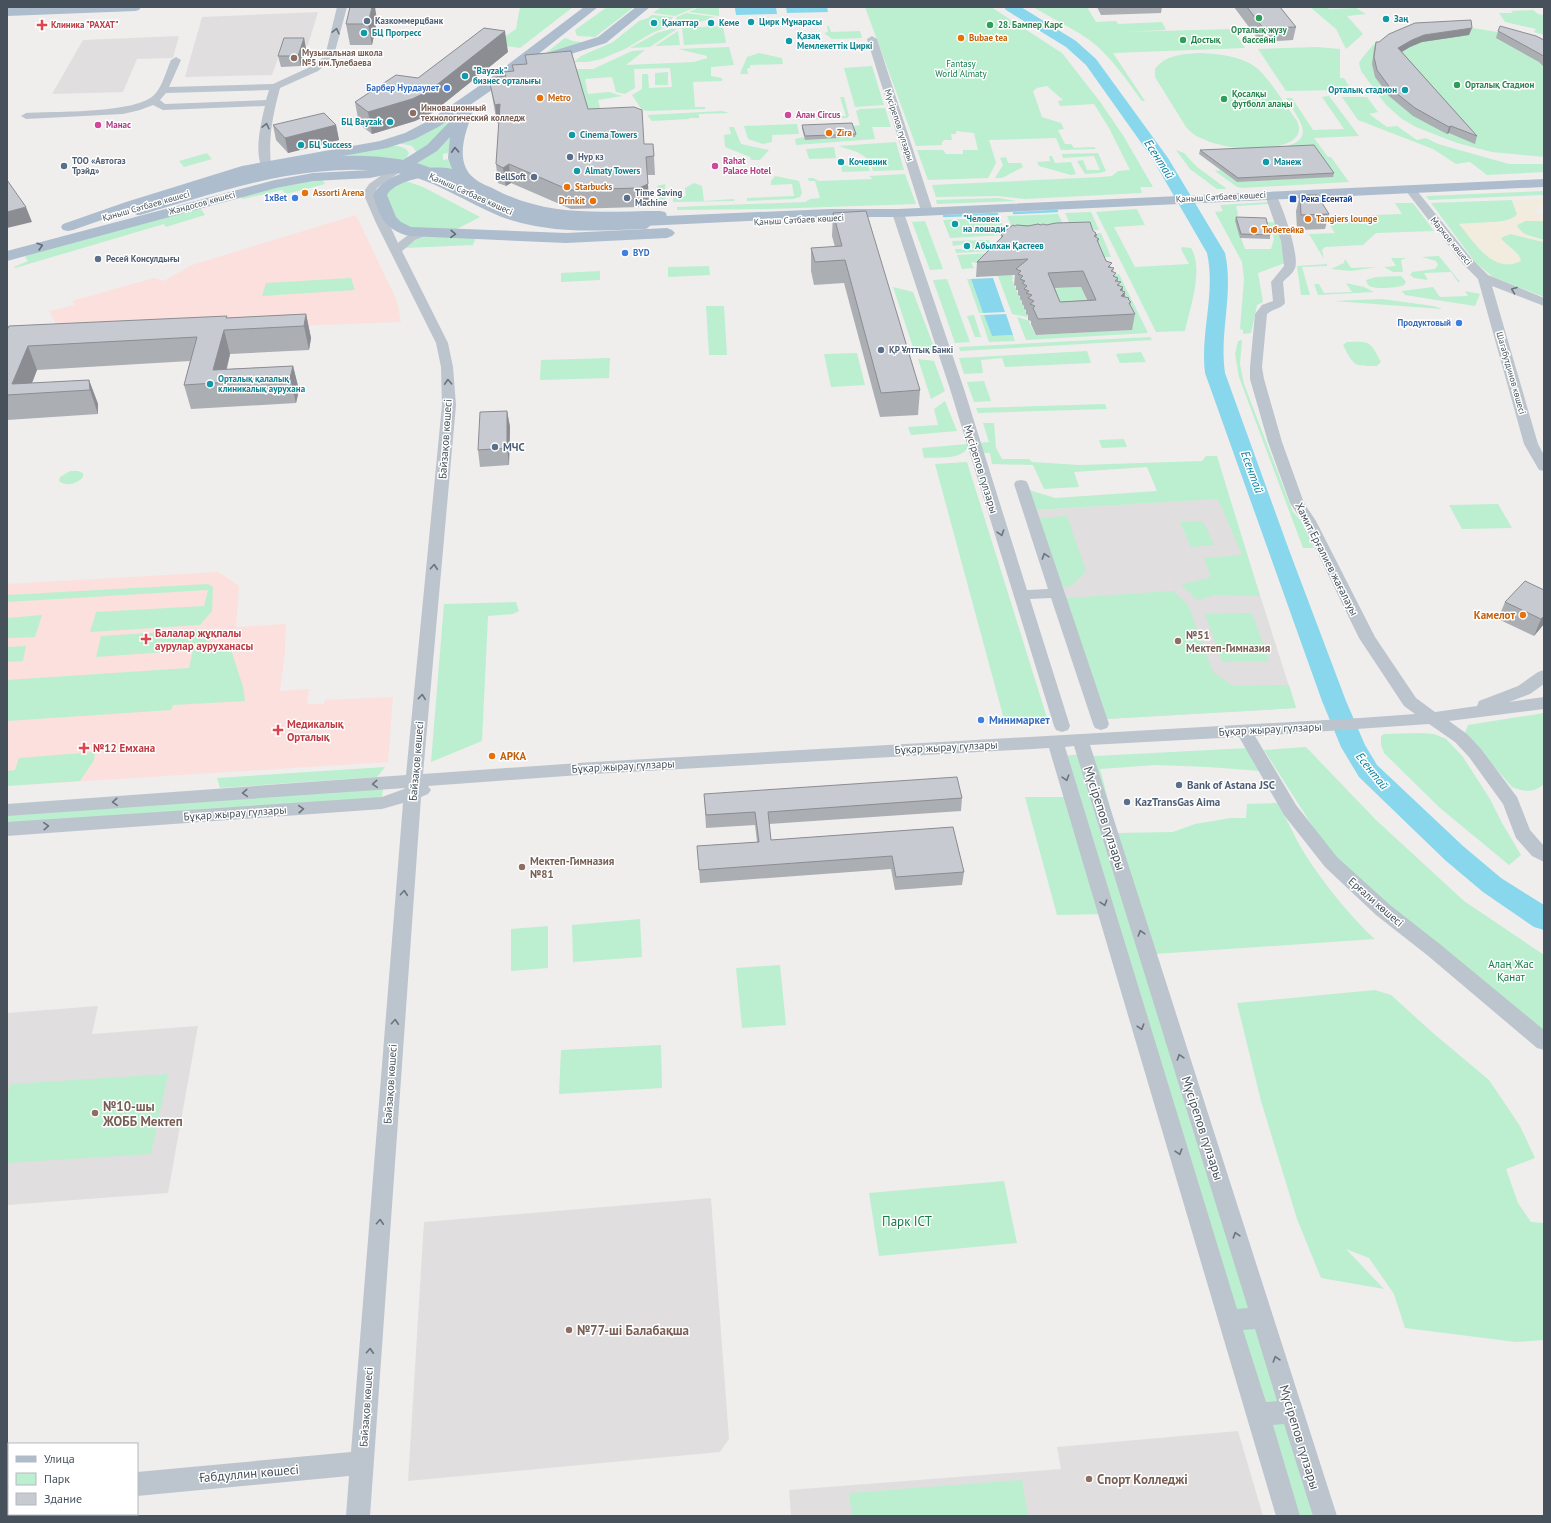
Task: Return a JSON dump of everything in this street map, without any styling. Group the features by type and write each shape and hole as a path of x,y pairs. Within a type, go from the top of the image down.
{"main road":[{"path":"7,12 135,7"},
{"name":"Байзақов көшесі","path":"382,145 410,136 426,128 494,82 592,7"},
{"path":"568,24 570,37 575,40 593,39 604,35 637,7"},
{"path":"509,71 602,40 644,7"},
{"name":"Байзақов көшесі","path":"403,166 432,148 494,82"},
{"path":"465,114 457,133 454,150 459,170 466,178"},
{"path":"382,145 403,146 410,149 411,157 403,166"},
{"name":"Жандосов көшесі","path":"7,256 71,232 131,205 227,175 266,165 382,145"},
{"name":"Жандосов көшесі","path":"71,232 275,184 313,177 370,174 403,166"},
{"name":"Қаныш Сәтбаев көшесі","path":"7,245 71,232 142,211 274,177 321,171 359,170 398,174 419,180 488,214 524,226 567,231 645,225 760,220 831,219 898,213 1202,198 1544,184"},
{"path":"430,173 451,173 466,178 512,203 525,208 557,215 585,217 644,215 760,220 647,235 613,237 539,238 424,233 400,229 392,224 380,194 381,190 400,180 430,173"}],"street":[{"path":"163,90 275,87 314,69 330,57 342,7"},
{"name":"Мүсірепов гүлзары","path":"872,39 927,212"},
{"path":"26,116 123,112 139,108 154,101 160,96 176,60"},
{"path":"266,165 263,147 264,136 275,87"},
{"path":"154,101 163,107 271,103"},
{"name":"Байзақов көшесі","path":"358,1516 413,787 447,434 449,393 447,366 442,343 382,223 369,191 373,186 403,166"},
{"name":"Марков көшесі","path":"1410,189 1467,261 1484,278 1544,302"},
{"name":"Хамит Ерғалиев жағалауы","path":"1271,195 1288,245 1290,265 1288,271 1277,283 1279,303 1266,308 1261,314 1256,367 1257,379 1268,420 1299,508 1309,521 1367,638 1392,677 1410,702 1460,738 1475,753 1511,802 1522,833 1538,851 1544,855"},
{"name":"Мүсірепов гүлзары","path":"898,213 957,389 1020,595 1059,733 1097,881 1288,1516"},
{"path":"396,250 411,238 424,233"},
{"name":"Шагабутдинов көшесі","path":"1484,278 1531,444 1544,466"},
{"path":"1021,484 1101,724"},
{"path":"1020,595 1058,593"},
{"name":"Бұқар жырау гүлзары","path":"1432,718 1482,706 1524,690 1544,676"},
{"path":"1524,690 1540,704"},
{"name":"Бұқар жырау гүлзары","path":"7,810 413,787 460,778 1059,733 1080,739 1360,724 1432,718 1540,704"},
{"name":"Ерғали көшесі","path":"1244,730 1290,810 1331,862 1383,910 1434,950 1544,1042"},
{"name":"Мүсірепов гүлзары","path":"1080,739 1325,1516"},
{"name":"Бұқар жырау гүлзары","path":"7,829 382,803 413,787"},
{"path":"1097,881 1125,880"},
{"path":"1132,998 1161,996"},
{"path":"1229,1320 1262,1318"},
{"path":"1257,1415 1292,1412"},
{"name":"Ғабдуллин көшесі","path":"138,1484 361,1463"}],"shaded area":[{"path":"318,12 308,45 283,45 272,75 185,77 202,17"},
{"path":"179,36 173,58 137,59 123,92 52,94 83,40"},
{"path":"356,215 397,301 401,322 86,334 56,324 49,311 75,305 72,301 154,278 164,281 192,265"},
{"name":"№51 Мектеп-Гимназия","path":"1229,498 1296,708 1106,719 1036,510"},
{"path":"218,572 239,586 236,627 286,624 285,652 280,691 309,689 307,704 324,704 325,700 393,697 388,762 7,786 7,584"},
{"name":"№10-шы ЖОББ Мектеп","path":"98,1006 92,1034 198,1026 168,1193 7,1205 7,1013"},
{"name":"№77-ші Балабақша","path":"711,1198 729,1439 720,1452 408,1481 424,1222"},
{"name":"Спорт Колледжі","path":"1238,1431 1263,1516 791,1516 789,1490 1061,1469 1057,1447"}],"green space":[{"path":"520,7 573,7 520,48 494,44 516,29"},
{"path":"607,7 634,7 595,37 577,36 575,30"},
{"path":"661,7 694,8 675,16 653,13"},
{"name":"Fantasy World Almaty","path":"865,7 991,7 1062,53 1101,103 1124,137 1153,187 1140,187 1142,193 1024,199 998,196 936,197 932,185 1101,177 1112,176 1118,171 1130,170 1109,128 1094,104 1060,106 1058,101 1063,100 1047,86 1037,88 1033,91 1042,117 1061,123 1064,129 1058,130 1065,144 1071,144 1074,148 1094,147 1096,149 1061,150 1056,138 989,140 996,163 988,178 928,180 917,150 943,150 946,154 963,154 963,150 978,150 974,133 956,131 956,134 951,134 952,140 944,140 942,145 916,146"},
{"path":"1033,7 1087,7 1096,22 1116,21 1118,24 1162,22 1166,30 1123,32 1232,29 1245,48 1113,53 1145,101 1142,101 1114,64 1089,39"},
{"path":"1310,7 1327,7 1329,9 1356,8 1366,14 1347,16 1363,34 1346,49 1336,29"},
{"path":"697,8 719,8 719,16 689,12"},
{"path":"1533,10 1538,14 1544,15 1544,35 1534,32 1536,29 1505,22 1499,13 1513,13 1511,11"},
{"path":"686,13 715,17 688,26 673,24 677,17"},
{"path":"652,15 673,17 667,27 652,33 625,49 601,59 588,62 574,62 581,56 613,42 639,21"},
{"path":"723,26 726,43 684,45 682,28"},
{"path":"827,26 829,26 831,32 860,31 862,38 832,39 824,33 828,32"},
{"name":"Орталық Стадион","path":"1466,27 1498,32 1544,43 1544,157 1492,152 1457,143 1416,127 1402,119 1386,105 1361,71 1359,63 1362,58 1373,45 1386,38"},
{"path":"677,29 650,47 630,48 657,33"},
{"path":"678,31 680,45 655,46"},
{"path":"565,38 573,41 588,43 542,56"},
{"path":"729,47 734,65 711,67 711,76 722,78 722,81 693,82 695,107 705,107 705,109 642,110 632,95 642,89 642,74 648,74 649,88 672,87 670,68 634,69 635,88 625,94 616,92 612,77 585,79 588,94 609,92 622,96 598,100 604,123 588,123 572,69 593,69 632,51 645,50 626,65 694,62 707,58 707,56 678,49"},
{"path":"1317,47 1340,49 1340,78 1344,78 1349,86 1345,86 1347,90 1286,91 1258,49"},
{"path":"759,53 782,58 783,64 750,65 750,68 747,68 748,74 740,74 747,57"},
{"name":"Қосалқы футболл алаңы","path":"1200,53 1238,58 1258,69 1273,87 1297,121 1299,131 1295,139 1286,144 1275,147 1249,149 1209,142 1190,131 1155,77 1155,69 1159,64 1169,58"},
{"path":"872,66 884,105 855,107 844,68"},
{"path":"668,72 668,85 655,85 655,73"},
{"path":"1329,96 1359,136 1314,138 1328,157 1331,157 1349,182 1242,188 1237,187 1215,171 1220,170 1237,182 1333,176 1278,148 1291,145 1299,141 1303,129 1286,98 1292,98 1313,130 1344,129 1322,97"},
{"path":"840,97 844,97 849,116 847,118 795,119 846,116"},
{"path":"1342,97 1367,97 1378,112 1369,114 1387,127 1397,126 1417,140 1426,138 1438,144 1509,164 1544,164 1544,172 1487,175 1470,162 1456,164 1433,149 1358,120"},
{"path":"885,108 891,127 872,127 875,139 796,145 795,139 860,125 856,111 860,109"},
{"path":"722,111 729,113 699,114 699,118 652,121 647,115"},
{"path":"455,115 439,134 418,154 412,146 398,143"},
{"path":"797,124 799,134 772,135 772,142 763,144 748,139 744,126"},
{"path":"729,127 734,127 741,144 769,150 760,160 751,160 750,157 725,147 724,135 731,134"},
{"path":"455,130 448,153 443,154 443,160 449,159 457,171 413,166"},
{"path":"896,142 904,170 873,171 868,160 864,156 839,146"},
{"path":"390,146 401,147 408,151 409,153 405,161 299,163"},
{"path":"834,147 836,158 809,159 806,149"},
{"path":"1176,150 1184,153 1197,167 1227,189 1217,189 1190,169"},
{"path":"207,153 212,159 184,167 179,161"},
{"path":"1098,153 1106,171 1085,174 1077,161 1083,160 1087,170 1100,170 1094,156 1063,158 1062,154"},
{"path":"1049,156 1052,156 1055,163 1071,162 1076,174 1071,175 1039,166 1037,162 1050,161"},
{"path":"1006,157 1008,163 1021,163 1023,167 1002,178 995,178 1003,165 1000,158"},
{"path":"868,165 870,171 842,172 841,166"},
{"path":"905,174 916,204 768,209 677,210 677,207 805,202 810,199 820,198 815,181 809,181 808,178 813,178 819,181 873,179 869,176"},
{"path":"775,176 799,181 802,193 800,197 793,199 747,201 747,198 794,196 792,184 771,185 771,181"},
{"path":"322,179 325,184 286,194 282,190 243,199 240,195"},
{"path":"406,181 423,187 480,217 453,231 413,229 397,222 385,192"},
{"path":"694,183 702,186 704,201 734,199 734,201 673,202 673,197 686,196 685,188"},
{"path":"665,184 666,204 658,202 657,186"},
{"path":"1544,191 1544,195 1429,200 1426,196"},
{"path":"999,198 1016,201 937,204 936,200"},
{"path":"1512,200 1517,214 1513,218 1499,222 1460,224 1512,249 1501,239 1502,237 1511,234 1544,242 1544,297 1493,277 1475,262 1431,203"},
{"path":"1269,202 1269,204 1236,206 1238,214 1235,221 1245,249 1271,249 1274,239 1272,231 1267,230 1266,222 1277,222 1285,263 1258,273 1263,302 1257,305 1251,333 1243,334 1243,330 1240,329 1244,279 1242,262 1215,212 1223,211 1220,205"},
{"path":"1395,203 1413,203 1434,231 1376,233 1363,245 1325,247 1322,250 1324,259 1309,234 1335,233 1324,217 1402,214"},
{"path":"198,205 205,215 166,227 164,224 15,268 14,267 28,261 25,257 36,250"},
{"path":"1137,209 1145,225 1114,227 1135,267 1189,264 1181,249 1182,247 1191,248 1195,257 1195,289 1185,331 1156,332 1096,212"},
{"path":"1091,212 1099,230 1073,231 1065,213"},
{"path":"1058,214 1067,232 1015,235 1007,216"},
{"path":"999,217 1007,235 950,238 943,220"},
{"path":"925,221 943,269 930,270 912,222"},
{"path":"1525,221 1544,221 1544,240 1524,234 1517,227 1517,225"},
{"path":"1101,233 1111,257 1098,257 1086,234"},
{"path":"433,235 476,237 473,245 404,248 417,239"},
{"path":"989,240 993,251 956,253 955,249 973,250 971,243 953,246 952,241"},
{"path":"995,253 1000,267 971,262 974,268 962,269 957,255"},
{"path":"1439,256 1460,282 1458,282 1451,272 1424,273 1428,280 1414,278 1410,275 1412,272 1435,269 1438,265 1436,261 1422,257"},
{"path":"1391,258 1406,258 1401,260 1403,272 1393,272 1384,267 1396,266"},
{"path":"1345,259 1351,268 1378,267 1351,271 1331,269 1344,263"},
{"path":"1327,264 1327,266 1302,267 1310,295 1301,295 1297,266"},
{"path":"709,266 710,275 668,277 668,267"},
{"path":"600,271 600,280 561,282 561,273"},
{"path":"1119,274 1148,333 1026,340 1017,317 1030,321 1029,322 1036,335 1131,330 1107,275"},
{"path":"1012,275 1012,280 1028,317 1012,314 998,276"},
{"path":"1401,276 1406,282 1404,285 1393,287 1372,287 1366,280 1376,277"},
{"path":"351,278 355,290 262,296 266,283"},
{"path":"947,279 970,342 955,343 933,280"},
{"path":"967,279 971,279 983,313 979,313"},
{"path":"1346,283 1364,287 1374,292 1318,295 1314,284 1319,284 1324,293 1352,292"},
{"path":"893,287 913,292 936,352 915,353"},
{"path":"1081,287 1093,316 1058,318 1046,289"},
{"path":"1433,287 1440,297 1468,296 1465,291 1480,294 1475,306 1405,295 1402,291"},
{"path":"1382,299 1433,306 1443,309 1333,301"},
{"path":"706,306 724,306 727,355 709,355"},
{"path":"974,315 981,337 975,337 967,316"},
{"path":"980,315 984,315 992,336 1013,335 1015,341 989,342"},
{"path":"1150,337 1152,340 960,351 959,347"},
{"path":"1242,340 1240,364 1244,384 1293,512 1301,521 1314,548 1303,548 1239,377 1235,354 1238,341"},
{"path":"1347,342 1365,342 1369,344 1372,346 1381,362 1377,366 1363,366 1355,363 1352,361 1343,345"},
{"path":"1087,351 1091,363 1005,367 1002,358 981,360 983,373 964,374 959,358"},
{"path":"1141,352 1146,362 1120,363 1116,354"},
{"path":"857,353 865,385 831,387 824,354"},
{"path":"610,358 609,378 540,380 541,360"},
{"path":"918,359 934,361 945,391 931,399"},
{"path":"984,381 991,401 974,402 967,382"},
{"path":"945,401 957,431 911,435 908,427 938,425 934,409"},
{"path":"1105,404 1107,409 978,413 976,408"},
{"path":"983,423 994,423 996,448 1002,459 1029,459 1032,462 1079,465 1202,461 1206,456 1217,456 1260,596 1215,595 1198,600 1181,585 1211,577 1204,558 1242,555 1218,499 1036,510 1029,490 1055,498 1157,491 1147,467 1074,472 1079,487 1044,489 1033,465 992,464 990,453 981,453 978,443 989,442"},
{"path":"1124,439 1127,447 1102,448 1099,440"},
{"path":"967,444 967,449 958,455 924,458 922,448"},
{"path":"967,462 1048,721 1005,723 935,464"},
{"path":"70,471 78,471 83,473 83,477 71,484 65,484 59,481 60,477"},
{"path":"1498,504 1512,528 1462,529 1449,505"},
{"path":"1067,516 1086,571 1071,586 1062,587 1039,518"},
{"path":"1203,521 1214,545 1191,547 1180,522"},
{"path":"208,584 213,587 212,611 200,625 90,632 96,612 204,606 208,590 7,602 7,595"},
{"path":"1173,591 1188,605 1213,672 1233,686 1289,685 1296,708 1106,719 1066,598"},
{"path":"516,602 519,611 513,614 488,616 482,741 431,762 444,604"},
{"path":"1252,613 1269,661 1222,662 1205,614"},
{"path":"42,615 35,637 7,638 7,618"},
{"path":"212,629 210,644 229,643 243,687 245,701 173,705 171,710 7,721 7,680 189,668 193,650 96,657 101,636"},
{"path":"26,646 23,661 7,662 7,647"},
{"path":"1544,713 1544,784 1533,790 1525,791 1512,787 1465,733 1468,725"},
{"path":"1384,734 1434,734 1446,739 1463,757 1490,799 1521,855 1509,865 1440,808 1384,753 1381,745 1381,736"},
{"name":"Алаң Жас Қанат","path":"1306,747 1376,820 1464,901 1544,955 1544,1036 1331,862 1317,833 1264,750"},
{"path":"1248,748 1261,771 1156,765 1100,769 1117,833 1173,832 1195,824 1231,818 1246,818 1247,804 1277,803 1300,846 1315,870 1345,908 1375,939 1155,954 1091,757"},
{"path":"95,752 94,760 80,781 7,786 7,771 15,770 19,758"},
{"path":"1085,754 1325,1516 1288,1516 1107,914 1057,915 1025,797 1072,797 1060,756"},
{"path":"385,767 377,777 220,788 217,778"},
{"path":"383,788 382,798 7,825 7,815"},
{"path":"640,919 642,957 573,962 572,925"},
{"path":"548,926 548,968 511,971 511,929"},
{"path":"780,965 786,1025 742,1028 736,968"},
{"path":"1375,990 1391,995 1489,1080 1520,1126 1535,1158 1506,1169 1518,1203 1531,1222 1544,1223 1544,1340 1516,1342 1405,1328 1394,1294 1369,1258 1346,1249 1384,1289 1321,1278 1297,1219 1261,1101 1237,1003"},
{"path":"661,1045 662,1088 559,1094 561,1050"},
{"path":"168,1074 151,1154 7,1163 7,1096 11,1084"},
{"name":"Парк ICT","path":"1004,1181 1017,1243 879,1256 869,1193"},
{"path":"1022,1480 1028,1516 852,1516 849,1493"}],"sand":[{"path":"1544,199 1544,205 1537,208 1535,211 1544,216 1544,221 1525,221 1517,225 1524,234 1544,240 1544,242 1511,234 1502,237 1501,239 1518,254 1521,261 1511,264 1502,264 1485,254 1459,224 1507,221 1514,218 1517,214 1512,200"}],"water":[{"path":"776,7 777,14 736,15 735,8"},
{"path":"786,7 827,7 828,12 787,13"},
{"path":"993,278 1005,312 983,313 971,279"},
{"path":"1006,314 1013,335 992,336 984,315"}],"building":[{"path":"350,7 372,7 368,24 346,24"},
{"path":"1247,7 1280,7 1296,27 1263,28"},
{"path":"1471,20 1472,28 1424,35 1398,48 1477,136 1451,126 1449,127 1415,108 1391,89 1377,70 1374,57 1376,42 1379,42 1389,34 1415,23"},
{"path":"1500,26 1536,36 1544,40 1544,57 1498,31"},
{"path":"484,28 505,31 429,91 412,99 368,112 355,102 396,75 418,78"},
{"path":"284,38 304,38 298,56 278,56"},
{"path":"571,51 588,109 634,107 642,110 644,144 653,144 654,156 646,157 648,184 639,188 569,190 509,164 503,168 496,164 500,104 495,105 490,84 499,83 497,77 506,76 504,72 514,71 512,65 527,64 525,55"},
{"path":"324,113 336,125 285,138 273,125"},
{"name":"Zira","path":"852,123 856,134 805,136 802,125"},
{"name":"Манеж","path":"1314,145 1334,173 1238,178 1200,150"},
{"path":"7,180 26,207 7,212"},
{"path":"1300,195 1317,195 1329,214 1301,215"},
{"name":"ҚР Ұлттық Банкі","path":"866,211 920,390 881,393 845,260 815,262 811,248 842,246 833,213"},
{"name":"Тюбетейка","path":"1236,217 1266,218 1270,235 1241,234"},
{"path":"1090,222 1093,231 1097,235 1094,236 1099,239 1097,240 1106,261 1112,263 1108,267 1114,268 1111,271 1116,273 1113,276 1118,278 1115,281 1121,282 1117,285 1123,287 1120,290 1125,292 1121,296 1129,298 1128,299 1131,302 1129,303 1135,314 1038,319 1033,308 1035,306 1030,304 1034,301 1028,298 1032,295 1026,293 1029,291 1024,289 1027,286 1022,283 1025,281 1020,279 1023,276 1018,274 1021,271 1016,269 1028,259 977,262 1003,236 1001,234 1013,225 1028,226","holes":["1083,271 1096,300 1060,302 1048,273"]},
{"path":"306,314 304,326 224,330 213,370 293,366 290,378 184,385 197,337 28,346 12,384 89,380 90,390 7,395 7,330 9,326"},
{"path":"507,411 507,448 478,450 480,412"},
{"path":"1525,581 1544,590 1544,616 1541,619 1505,602"},
{"path":"957,777 962,798 768,812 771,840 953,827 964,872 896,877 892,856 699,870 697,846 759,842 755,812 706,815 704,794"}],"waterway":[{"name":"Есентай","path":"1011,7 1071,44 1091,62 1160,158 1216,253 1220,282 1213,343 1215,373 1278,550 1334,701 1353,747 1368,771 1454,853 1492,885 1544,919"},
{"path":"1014,213 1057,211"},
{"path":"944,216 997,214"}],"place":[{"name":"Орталық жүзу бассейні","path":"1259,18"},
{"name":"Заң","path":"1386,19"},
{"name":"Казкоммерцбанк","path":"367,21"},
{"name":"Цирк Мұнарасы","path":"751,22"},
{"name":"Қанаттар","path":"654,23"},
{"name":"Кеме","path":"711,23"},
{"name":"Клиника \"РАХАТ\"","path":"42,25"},
{"name":"28. Бампер Карс","path":"990,25"},
{"name":"БЦ Прогресс","path":"364,33"},
{"name":"Bubae tea","path":"961,38"},
{"name":"Достық","path":"1183,40"},
{"name":"Қазақ Мемлекеттік Циркі","path":"789,41"},
{"name":"Музыкальная школа №5 им.Тулебаева","path":"294,58"},
{"name":"\"Bayzak\" бизнес орталығы","path":"465,76"},
{"name":"Орталық Стадион","path":"1457,85"},
{"name":"Барбер Нурдаулет","path":"447,88"},
{"name":"Орталық стадион","path":"1405,90"},
{"name":"Metro","path":"540,98"},
{"name":"Қосалқы футболл алаңы","path":"1224,99"},
{"name":"Инновационный технологический колледж","path":"413,113"},
{"name":"Алан Circus","path":"788,115"},
{"name":"БЦ Bayzak","path":"390,122"},
{"name":"Манас","path":"98,125"},
{"name":"Zira","path":"829,133"},
{"name":"Cinema Towers","path":"572,135"},
{"name":"БЦ Success","path":"301,145"},
{"name":"Нур кз","path":"570,157"},
{"name":"Кочевник","path":"841,162"},
{"name":"Манеж","path":"1266,162"},
{"name":"ТОО «Автогаз Трэйд»","path":"64,166"},
{"name":"Rahat Palace Hotel","path":"715,166"},
{"name":"Almaty Towers","path":"577,171"},
{"name":"BellSoft","path":"534,177"},
{"name":"Starbucks","path":"567,187"},
{"name":"Assorti Arena","path":"305,193"},
{"name":"1xBet","path":"295,198"},
{"name":"Time Saving Machine","path":"627,198"},
{"name":"Река Есентай","path":"1293,199"},
{"name":"Drinkit","path":"593,201"},
{"name":"Tangiers lounge","path":"1308,219"},
{"name":"\"Человек на лошади\"","path":"955,224"},
{"name":"Тюбетейка","path":"1254,230"},
{"name":"Абылхан Қастеев","path":"967,246"},
{"name":"BYD","path":"625,253"},
{"name":"Ресей Консулдығы","path":"98,259"},
{"name":"Продуктовый","path":"1459,323"},
{"name":"ҚР Ұлттық Банкі","path":"881,350"},
{"name":"Орталық қалалық клиникалық аурухана","path":"210,384"},
{"name":"МЧС","path":"495,447"},
{"name":"Камелот","path":"1523,615"},
{"name":"Балалар жұқпалы аурулар ауруханасы","path":"146,639"},
{"name":"№51 Мектеп-Гимназия","path":"1178,641"},
{"name":"Минимаркет","path":"981,720"},
{"name":"Медикалық Орталық","path":"278,730"},
{"name":"№12 Емхана","path":"84,748"},
{"name":"АРКА","path":"492,756"},
{"name":"Bank of Astana JSC","path":"1179,785"},
{"name":"KazTransGas Aima","path":"1127,802"},
{"name":"Мектеп-Гимназия №81","path":"522,867"},
{"name":"№10-шы ЖОББ Мектеп","path":"95,1113"},
{"name":"№77-ші Балабақша","path":"569,1330"},
{"name":"Спорт Колледжі","path":"1089,1479"}]}
